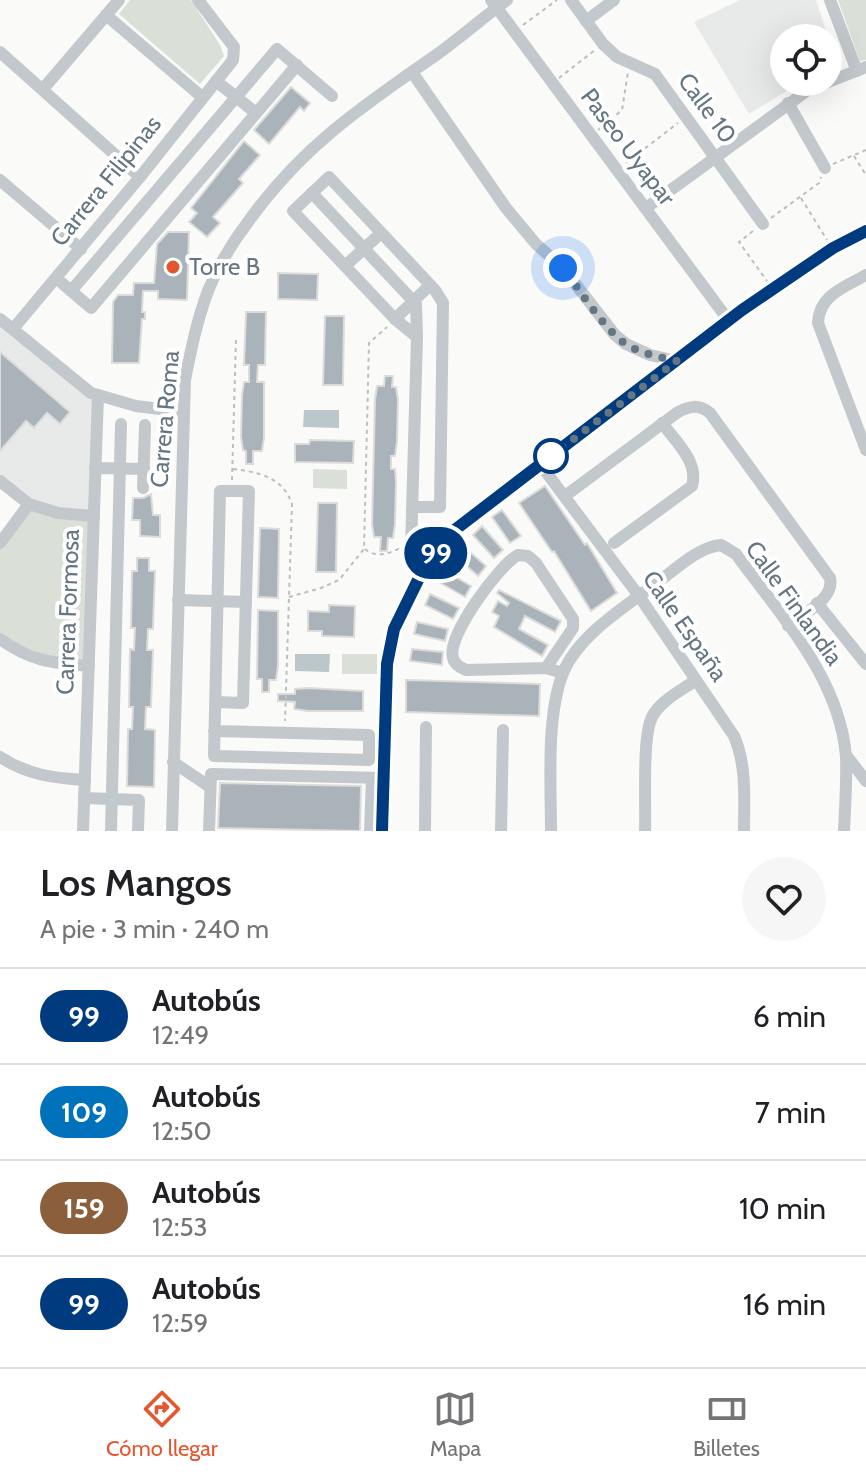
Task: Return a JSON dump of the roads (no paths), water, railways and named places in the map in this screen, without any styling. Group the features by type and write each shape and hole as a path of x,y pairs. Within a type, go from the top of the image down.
{"street":[{"path":"43,89 119,0"},
{"name":"Carrera Filipinas","path":"13,329 233,60 234,47 198,0"},
{"name":"Calle 10","path":"571,0 603,44 617,57 655,74 763,224"},
{"path":"586,21 614,0"},
{"path":"646,208 808,90 862,69 830,0"},
{"name":"Paseo Uyapar","path":"498,2 515,32 729,321"},
{"name":"Carrera Roma","path":"172,831 185,380 194,335 209,289 230,247 274,185 312,147 498,2"},
{"path":"106,15 202,97"},
{"path":"71,291 277,49 332,96"},
{"path":"0,52 140,177"},
{"path":"56,278 91,308 297,65"},
{"path":"412,72 506,208 536,244 563,268 615,335 650,355 677,361"},
{"path":"216,81 256,113"},
{"path":"788,103 825,168"},
{"path":"413,507 440,507 444,307 430,285 329,177 293,211 395,319 417,337"},
{"path":"0,180 81,249"},
{"path":"312,193 414,301 417,310 411,542 413,556 426,568"},
{"path":"370,831 387,664 394,629 405,602 452,532 773,288 833,248 866,231"},
{"path":"345,266 381,233"},
{"path":"866,275 826,299 818,311 825,347 866,450"},
{"path":"395,319 430,285"},
{"path":"0,319 98,395 136,406 184,412"},
{"name":"Carrera Formosa","path":"83,831 98,395"},
{"path":"565,496 689,406 697,406 710,413 830,578 830,591 788,626"},
{"path":"614,543 687,493 692,486 695,478 692,463 662,423"},
{"path":"111,831 121,424"},
{"path":"143,488 145,425"},
{"name":"Calle España","path":"540,464 639,596 722,717 741,753 744,831"},
{"path":"95,468 144,469"},
{"path":"0,481 29,504 58,513 94,516"},
{"path":"214,731 369,735 369,760 214,756 214,731 220,491 249,491 243,703 215,702"},
{"path":"0,543 29,504"},
{"name":"Calle Finlandia","path":"639,596 705,548 721,545 736,554 813,660 829,691 846,755 844,831"},
{"path":"546,668 573,628 573,619 536,563 528,556 518,555 496,576 460,628 452,648 453,658 466,670 546,668 563,673"},
{"path":"551,831 551,744 563,673 588,638 639,596"},
{"path":"178,600 246,602"},
{"path":"817,603 866,664"},
{"path":"0,639 35,659 89,666"},
{"path":"645,831 648,734 652,717 663,704 696,680"},
{"path":"425,831 426,727"},
{"path":"501,831 503,730"},
{"path":"846,755 866,781"},
{"path":"0,757 20,770 45,777 85,780"},
{"path":"173,762 210,787"},
{"path":"209,831 211,774 377,778"},
{"path":"377,778 382,831"},
{"path":"84,798 139,800 138,831"}],"place":[{"name":"Torre B","path":"173,267"}]}
